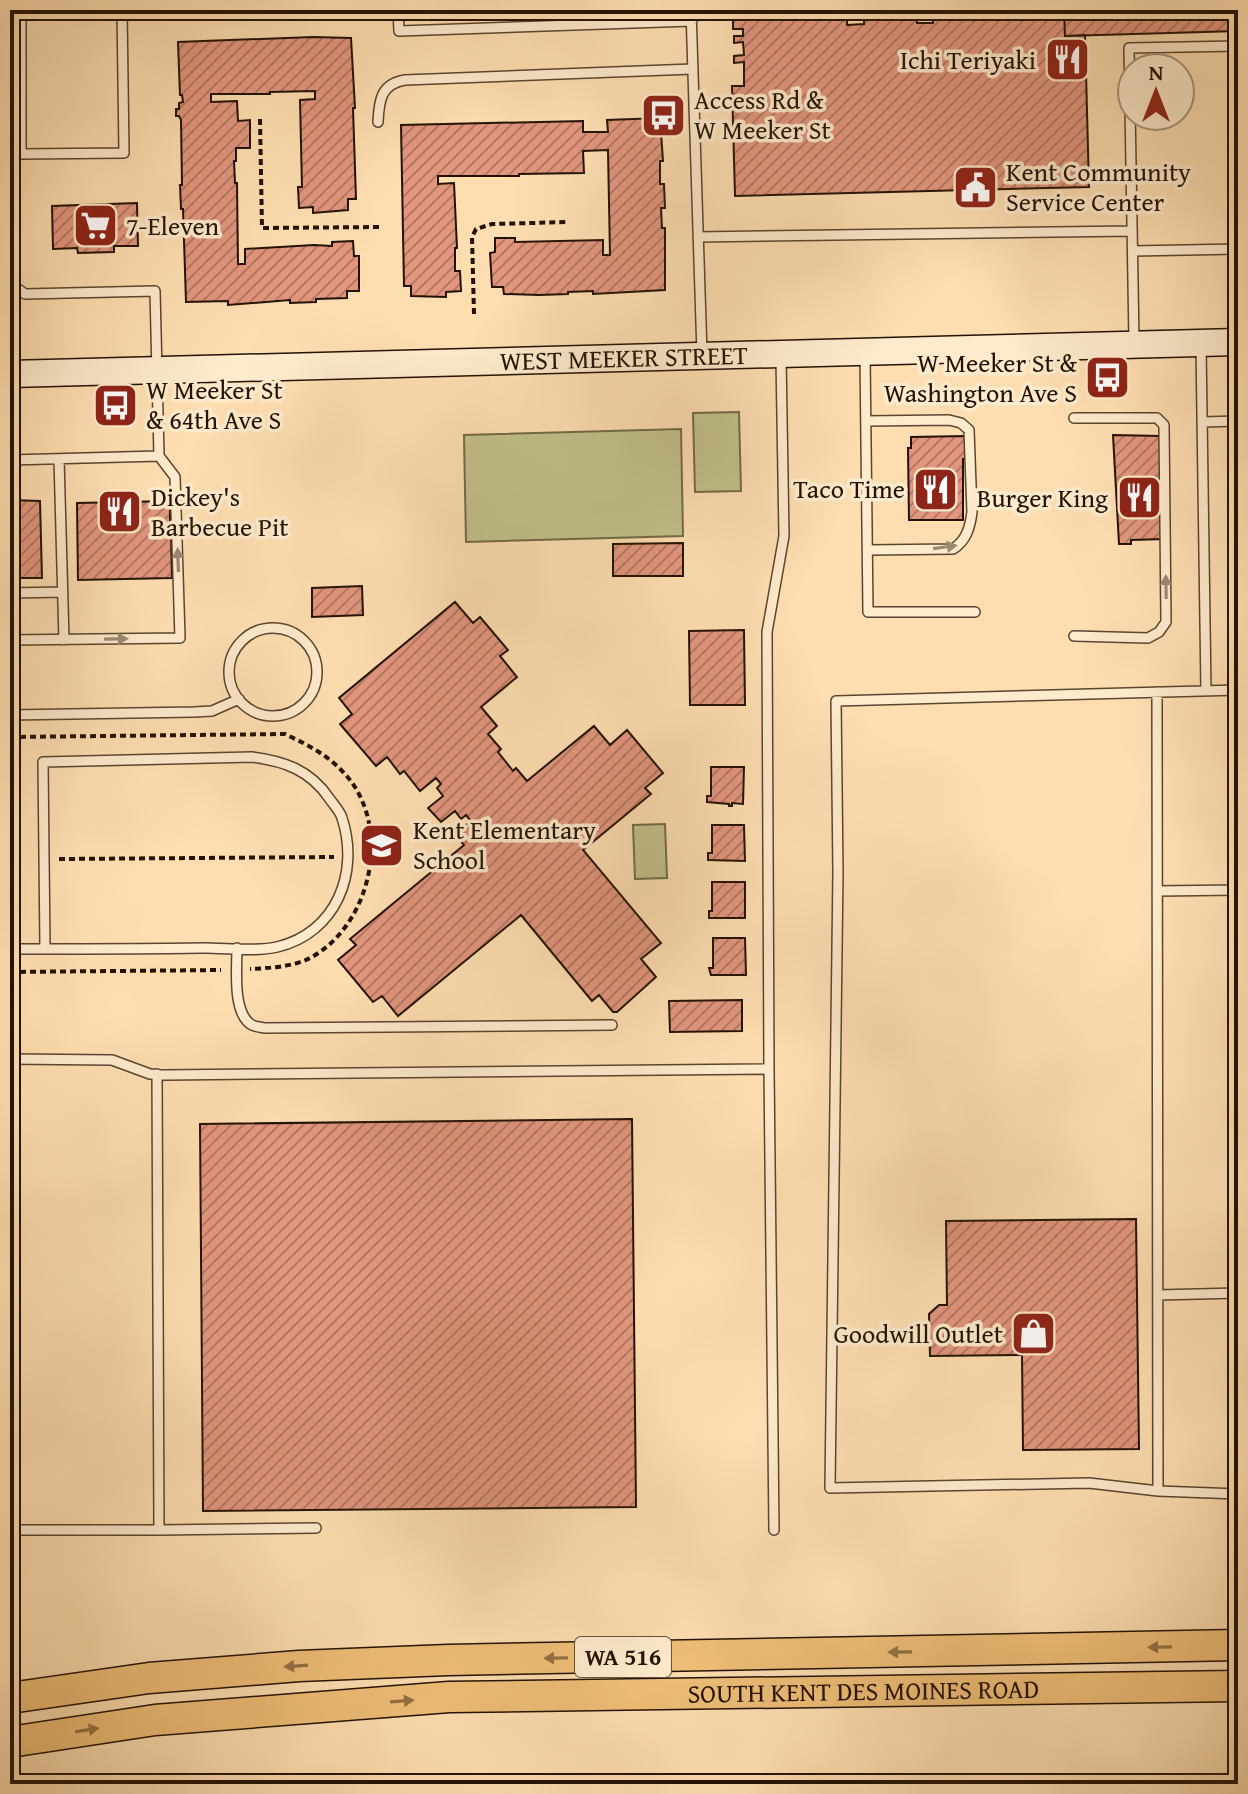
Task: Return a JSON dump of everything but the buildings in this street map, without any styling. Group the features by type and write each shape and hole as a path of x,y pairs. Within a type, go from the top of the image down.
{"highway":[{"name":"SOUTH KENT DES MOINES ROAD","path":"10,1698 149,1678 299,1666 448,1660 1238,1645"},
{"name":"SOUTH KENT DES MOINES ROAD","path":"10,1742 155,1720 449,1697 1238,1686"}],"main road":[{"name":"WEST MEEKER STREET","path":"10,374 1238,342"}],"lane":[{"path":"21,10 21,154 124,153 122,10"},
{"path":"398,10 399,31 691,16 702,357"},
{"path":"1134,345 1129,48 1238,46"},
{"path":"378,122 378,103 385,89 393,82 693,69"},
{"path":"698,237 1132,231"},
{"path":"1133,251 1238,249"},
{"path":"10,283 25,294 155,291 159,456 175,477 180,638 10,640"},
{"path":"1201,343 1206,691"},
{"path":"865,352 868,612 975,612"},
{"path":"774,1530 767,632 784,536 781,355"},
{"path":"1074,418 1157,418 1164,425 1166,622 1159,632 1148,638 1074,636"},
{"path":"866,421 949,420 961,423 969,430 972,512 966,535 961,544 953,549 868,550"},
{"path":"1203,422 1238,421"},
{"path":"10,460 159,456"},
{"path":"59,459 64,640"},
{"path":"10,593 63,592"},
{"path":"264,629 293,633 305,642 317,668 311,695 302,706 290,713 262,715 249,709 239,699 229,672 239,644 264,629"},
{"path":"1238,690 836,701 838,872 830,1488 1089,1483 1158,1491 1238,1494"},
{"path":"1157,692 1158,1491"},
{"path":"10,715 212,711 239,699"},
{"path":"10,949 45,949 237,948 275,948 301,938 326,920 347,878 348,857 342,816 323,788 297,767 252,757 43,762 45,949"},
{"path":"1157,891 1238,890"},
{"path":"237,948 238,1006 251,1025 265,1028 612,1025"},
{"path":"10,1059 112,1060 157,1074 769,1069"},
{"path":"157,1074 159,1530"},
{"path":"10,1119 13,1530 316,1528"},
{"path":"1158,1295 1238,1293"}],"path":[{"path":"260,119 262,228 383,227"},
{"path":"474,314 472,237 476,229 492,224 569,222"},
{"path":"10,737 285,734 321,751 350,780 367,812 371,857 357,911 334,940 309,959 271,968 10,972"},
{"path":"44,859 371,857"}],"shaded area":[{"path":"739,412 741,491 695,492 693,413"},
{"path":"681,429 683,536 466,542 464,435"},
{"path":"665,824 667,878 635,879 633,825"}],"place":[{"name":"Ichi Teriyaki","path":"1067,60"},
{"name":"Access Rd & W Meeker St","path":"663,115"},
{"name":"Kent Community Service Center","path":"975,187"},
{"name":"7-Eleven","path":"95,226"},
{"name":"W Meeker St & Washington Ave S","path":"1108,378"},
{"name":"W Meeker St & 64th Ave S","path":"115,405"},
{"name":"Taco Time","path":"936,489"},
{"name":"Burger King","path":"1139,498"},
{"name":"Dickey's Barbecue Pit","path":"120,512"},
{"name":"Kent Elementary School","path":"382,845"},
{"name":"Goodwill Outlet","path":"1034,1334"}]}
